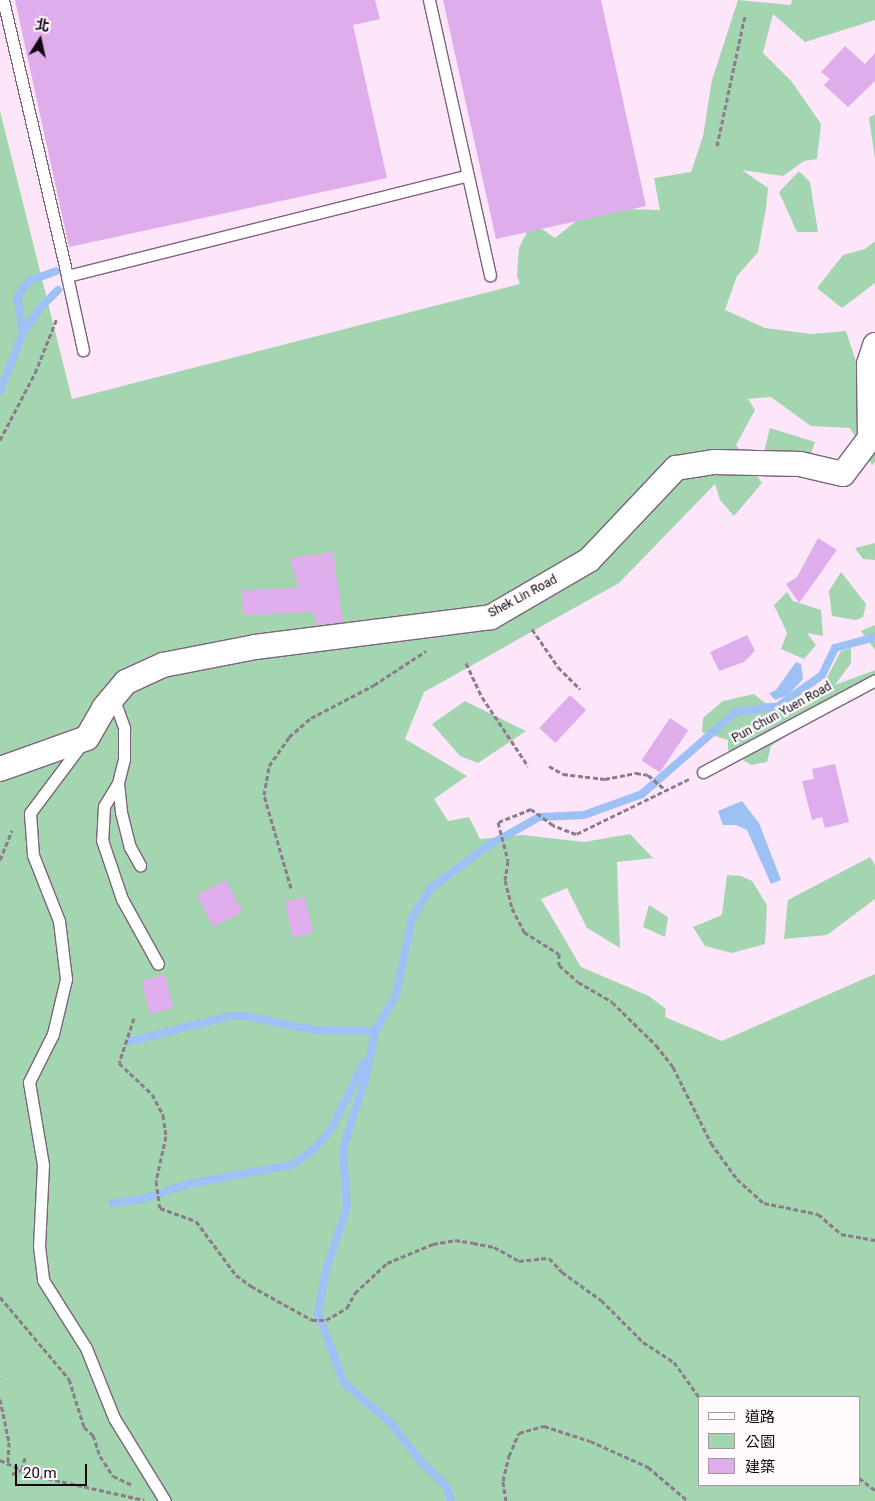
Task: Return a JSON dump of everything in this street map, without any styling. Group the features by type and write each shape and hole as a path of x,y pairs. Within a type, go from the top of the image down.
{"street":[{"name":"Shek Lin Road","path":"87,738 113,697 126,682 163,666 254,647 491,617 589,560 676,468 715,462 800,464 843,474 870,438 869,364 875,344"},
{"path":"0,769 87,738"}],"lane":[{"path":"3,0 83,350"},
{"path":"429,0 466,176 490,275"},
{"path":"68,282 466,176"},
{"name":"Pun Chun Yuen Road","path":"703,772 875,680"},
{"path":"113,697 124,728 124,759 118,783 104,806 102,840 122,899 158,964"},
{"path":"87,738 30,813 34,854 59,920 66,979 53,1034 29,1082 44,1165 39,1246 43,1280 86,1348 114,1418 165,1501"},
{"path":"118,783 120,812 130,847 140,865"}],"path":[{"path":"717,146 745,14"},
{"path":"0,440 35,373 68,282"},
{"path":"532,629 552,660 580,689"},
{"path":"291,888 264,795 269,766 289,737 311,718 374,685 431,648"},
{"path":"466,663 482,697 528,766"},
{"path":"549,766 563,774 605,779 636,772 648,775 666,790"},
{"path":"703,772 576,834 553,825 531,809 498,822 508,861 505,880 512,908 524,932 560,954 559,965 578,982 612,1002 656,1045 673,1067 711,1143 737,1179 764,1203 818,1214 840,1234 875,1240"},
{"path":"134,1018 119,1063 152,1094 163,1115 166,1136 156,1181 160,1208 196,1221 236,1275 251,1286 312,1320 326,1320 347,1308 355,1293 387,1263 433,1244 455,1240 473,1242 494,1247 519,1261 550,1258 562,1272 601,1300 643,1342 674,1362 698,1396"},
{"path":"0,1297 69,1379 84,1427 93,1435 100,1456 113,1476 129,1482 133,1487"},
{"path":"0,1399 9,1442 8,1462"},
{"path":"506,1501 503,1481 508,1456 519,1433 544,1426 590,1441 648,1467 688,1501"},
{"path":"22,1470 25,1457"},
{"path":"0,1460 8,1462 33,1476 147,1501"},
{"path":"12,1474 22,1470"},
{"path":"860,1479 875,1490"},
{"path":"137,1493 147,1501"}],"green space":[{"path":"738,0 791,5 792,0 875,0 875,20 805,42 773,14 763,53 792,82 821,124 817,159 804,161 783,176 742,170 768,188 766,208 758,252 737,276 725,310 765,328 811,334 846,331 875,419 875,462 872,465 850,428 811,426 771,397 748,399 755,410 736,445 762,483 734,516 720,500 715,484 619,583 424,692 405,739 467,776 434,799 448,821 469,817 480,839 522,835 584,842 630,834 653,858 617,862 620,948 587,928 567,888 541,899 581,967 649,996 666,1009 665,1017 722,1041 875,974 875,1501 0,1501 0,111 72,399 520,284 517,276 519,248 532,222 555,238 592,208 660,210 654,178 691,172 703,136 712,80"},
{"path":"875,114 875,159 869,118"},
{"path":"799,171 810,182 818,232 797,232 779,192"},
{"path":"875,241 875,283 842,308 817,288 843,255 865,249"},
{"path":"770,428 815,442 803,477 778,477 764,452"},
{"path":"875,543 875,560 863,559 855,548"},
{"path":"841,572 866,604 863,617 856,620 832,616 829,591"},
{"path":"787,592 793,601 821,610 823,636 807,633 816,645 804,659 781,649 787,633 774,605"},
{"path":"875,625 875,650 861,631"},
{"path":"851,648 851,663 835,685 875,670 875,680 851,700 820,714 771,746 767,762 751,765 728,750 728,740 702,732 703,718 723,701 754,694 765,703 793,703 824,683 841,651"},
{"path":"465,701 526,731 478,763 460,756 432,724"},
{"path":"870,857 875,865 875,899 827,935 784,939 788,900"},
{"path":"727,875 741,876 752,881 767,905 765,944 732,953 705,946 693,927 722,915"},
{"path":"649,905 668,917 665,937 643,927"}],"water":[{"path":"796,662 801,664 803,679 788,695 775,700 769,693 776,690"},
{"path":"742,801 759,823 781,880 771,884 747,830 736,825 723,825 718,811"}],"building":[{"path":"15,0 375,0 380,19 353,25 387,178 69,247"},
{"path":"443,0 601,0 646,206 496,239"},
{"path":"845,46 865,64 875,53 875,81 848,107 824,85 830,79 821,72"},
{"path":"818,538 837,550 799,603 786,584 797,577"},
{"path":"333,552 343,622 316,625 314,612 243,615 242,590 298,588 290,558"},
{"path":"747,635 755,651 744,662 719,671 710,652"},
{"path":"570,695 586,710 555,743 539,728"},
{"path":"670,718 688,730 660,773 641,760"},
{"path":"835,764 849,822 825,828 822,817 812,820 802,781 814,779 812,769"},
{"path":"226,880 242,912 213,927 197,895"},
{"path":"305,897 313,933 293,938 285,902"},
{"path":"165,975 173,1008 150,1014 142,981"}],"waterway":[{"path":"0,391 23,333 17,297 29,281 56,271"},
{"path":"23,333 39,309 58,290"},
{"path":"451,1501 446,1486 418,1458 392,1424 344,1383 318,1313 326,1270 347,1207 343,1149 366,1076 375,1031 396,995 412,918 431,888 486,847 539,817 584,815 642,794 736,712 777,707 822,675 835,648 875,637"},
{"path":"131,1041 230,1016 245,1016 315,1030 375,1031 374,1035"},
{"path":"113,1203 139,1200 188,1184 292,1165 315,1148 332,1128 364,1062"}]}
